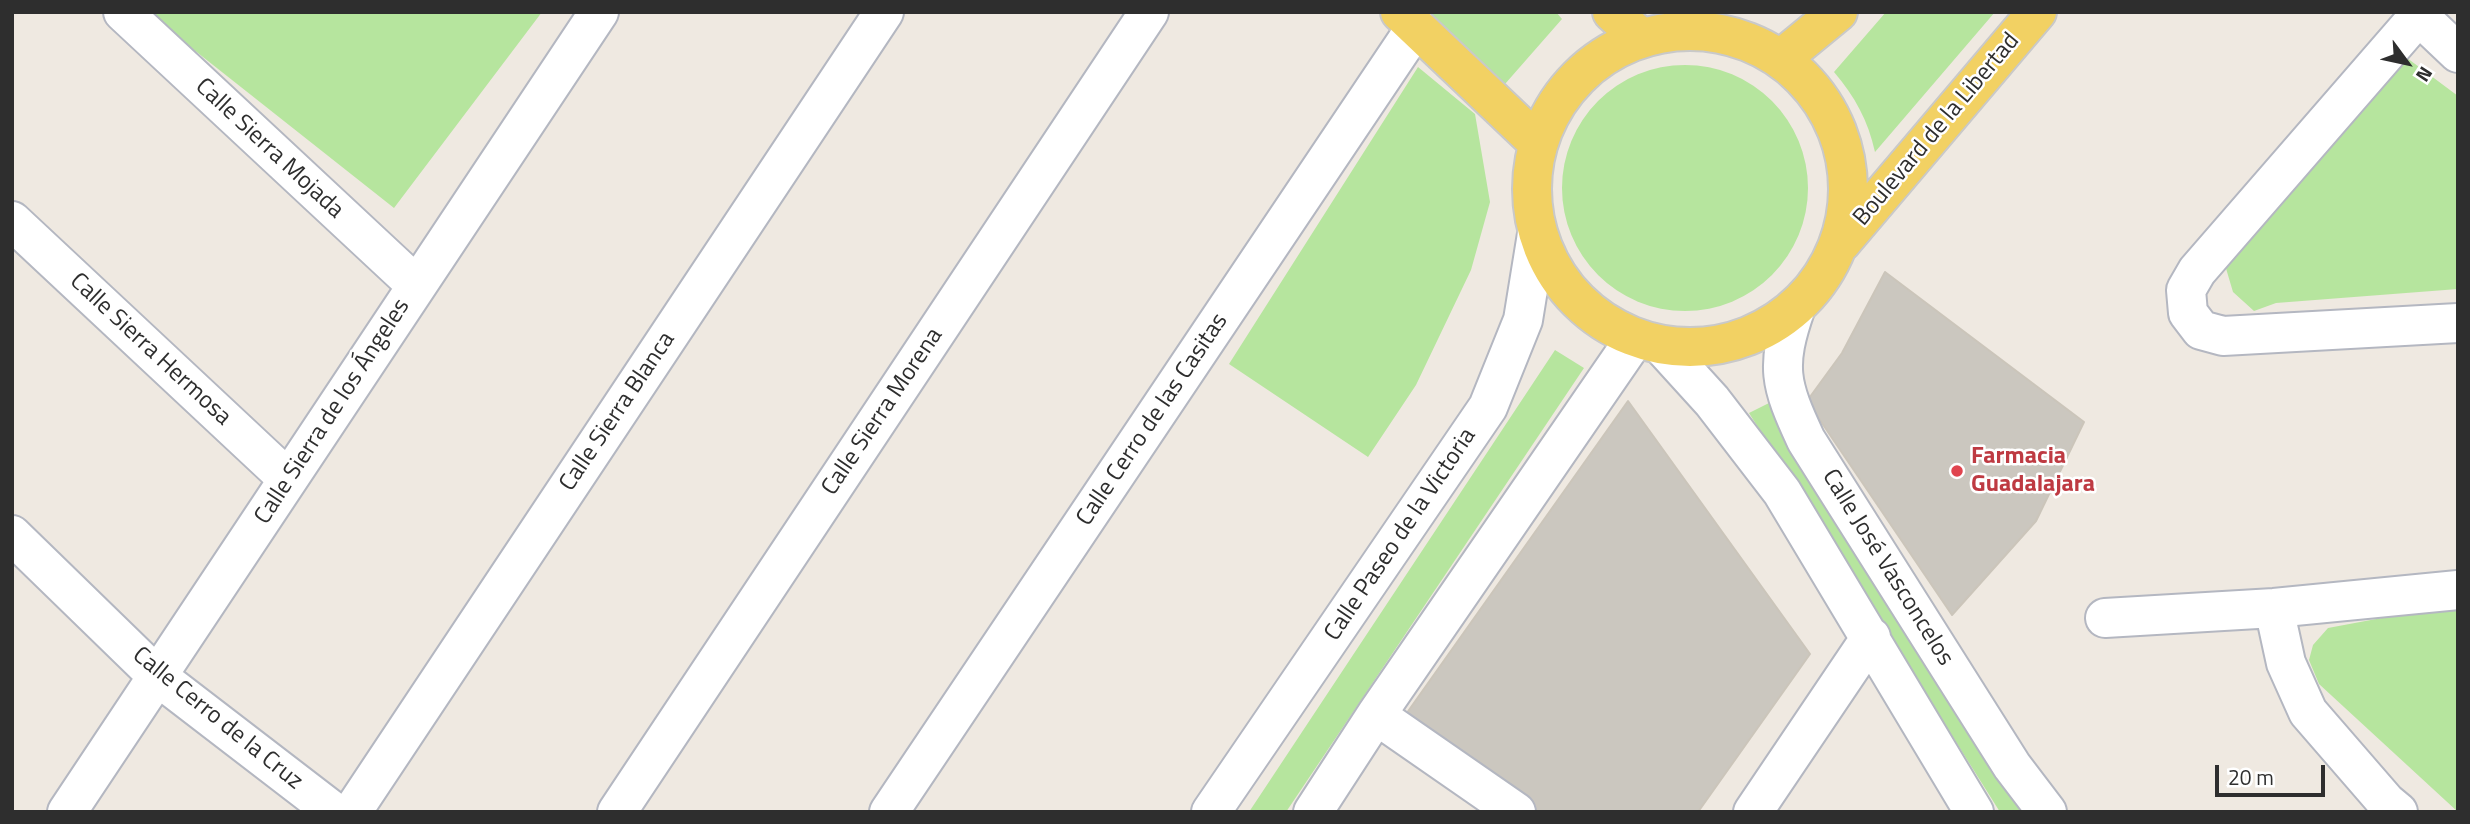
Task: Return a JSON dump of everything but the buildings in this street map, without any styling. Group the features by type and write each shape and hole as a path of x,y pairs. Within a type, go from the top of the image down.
{"main road":[{"path":"1612,12 1641,37"},
{"path":"1782,58 1838,12"},
{"name":"Boulevard de la Libertad","path":"1838,247 2037,12"},
{"path":"1408,20 1538,144"},
{"path":"1677,30 1714,32 1749,41 1782,58 1819,96 1842,143 1848,196 1838,247 1820,279 1796,307 1767,328 1733,342 1698,348 1648,343 1600,321 1573,297 1551,268 1537,234 1531,189 1538,144 1560,98 1595,61 1641,37 1677,30"}],"street":[{"name":"Calle Sierra Mojada","path":"122,12 416,285"},
{"name":"Calle Sierra de los Ángeles","path":"67,812 599,12"},
{"name":"Calle Sierra Blanca","path":"352,812 884,12"},
{"name":"Calle Sierra Morena","path":"617,812 1149,12"},
{"path":"2458,53 2421,14 2197,271 2186,290 2188,313 2201,330 2223,336 2458,323"},
{"name":"Calle Cerro de las Casitas","path":"889,812 1408,20"},
{"name":"Calle Sierra Hermosa","path":"12,221 288,479"},
{"name":"Calle Paseo de la Victoria","path":"1212,812 1488,407 1523,320 1537,234"},
{"name":"Calle José Vasconcelos","path":"1796,307 1784,341 1782,370 1787,398 1806,440 2012,766 2047,812"},
{"path":"1313,812 1376,715 1648,343"},
{"name":"Calle José Vasconcelos","path":"1648,343 1712,401 1776,483 1975,812"},
{"name":"Calle Cerro de la Cruz","path":"12,535 157,676 334,812"},
{"path":"2105,618 2274,608 2458,590"},
{"path":"2274,608 2286,663 2308,712 2386,802 2398,812"},
{"path":"1753,812 1871,637"},
{"path":"1376,715 1516,812"}],"green space":[{"path":"146,12 542,12 394,208"},
{"path":"1426,12 1556,12 1562,19 1505,84"},
{"path":"1886,12 1995,12 1875,152 1860,109 1834,72"},
{"path":"2403,55 2458,96 2458,289 2276,303 2254,311 2233,292 2225,265"},
{"path":"1685,65 1732,75 1753,86 1772,101 1787,120 1798,141 1808,188 1798,235 1787,256 1772,275 1753,290 1732,301 1685,311 1638,301 1617,290 1598,275 1583,256 1572,235 1562,188 1572,141 1583,120 1598,101 1617,86 1638,75"},
{"path":"1418,67 1475,114 1490,202 1471,270 1416,385 1368,457 1229,364"},
{"path":"1555,350 1584,368 1286,812 1249,812"},
{"path":"1769,403 1877,581 2027,812 2000,812 1749,413"},
{"path":"2458,609 2458,812 2319,684 2309,660 2313,645 2328,628 2419,611"}],"place":[{"name":"Farmacia Guadalajara","path":"1957,471"}]}
